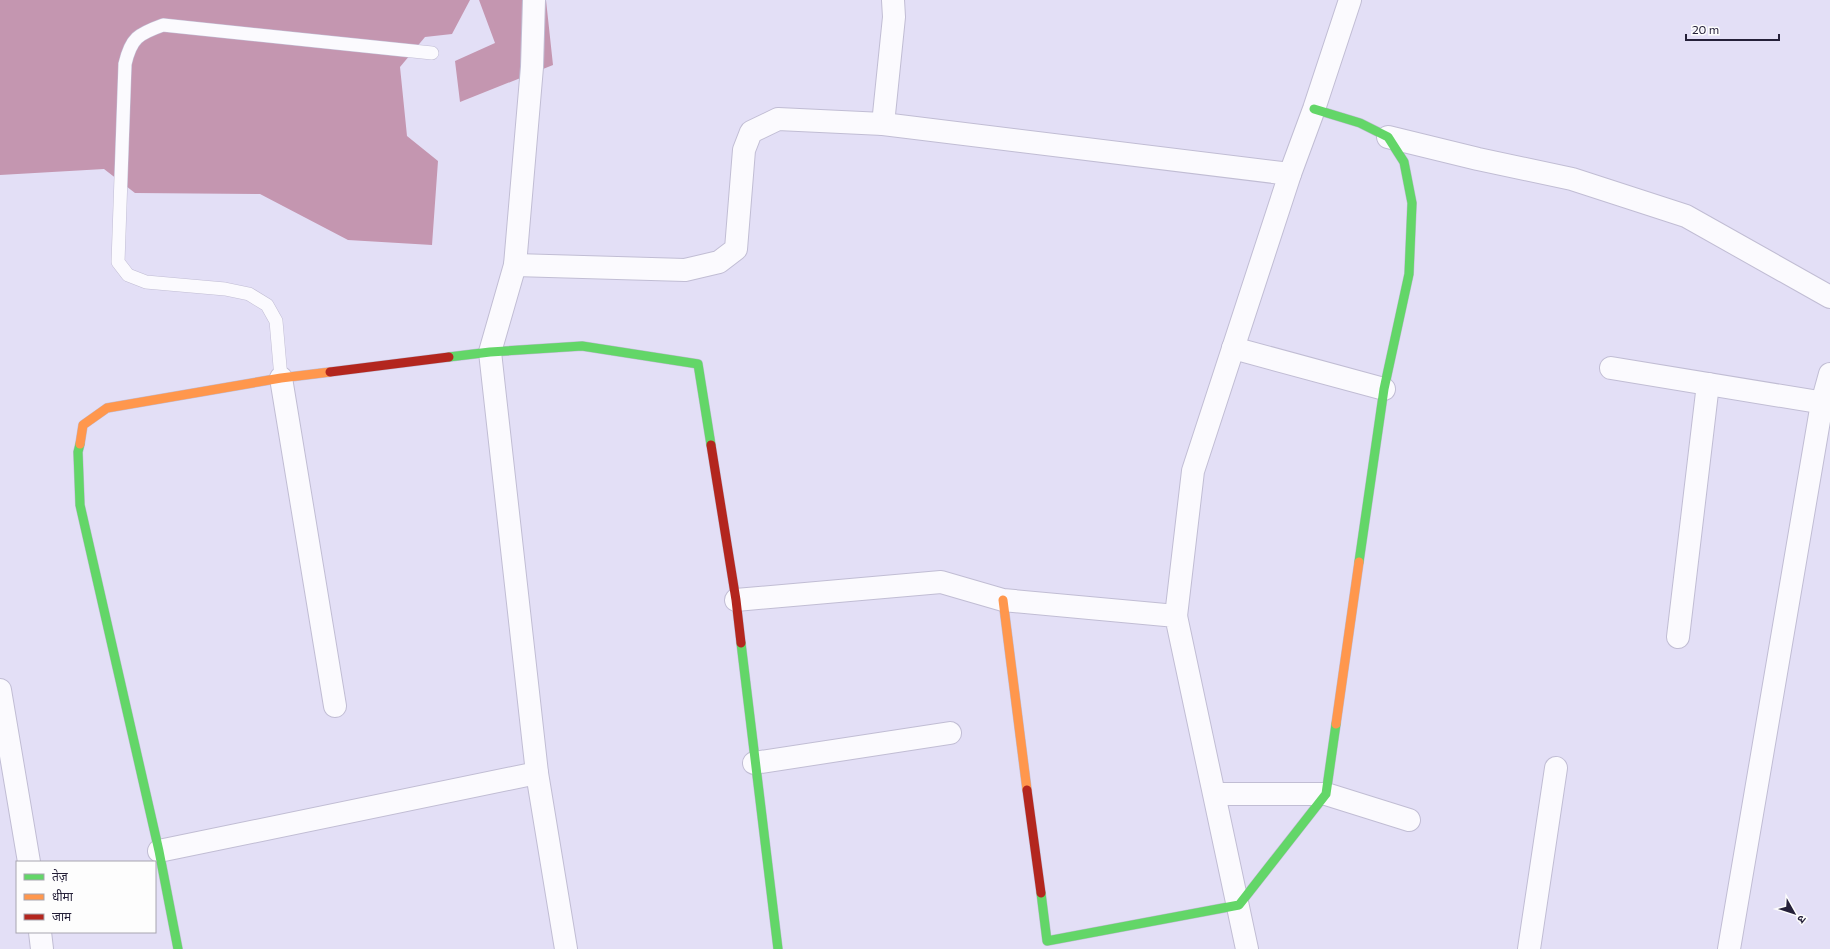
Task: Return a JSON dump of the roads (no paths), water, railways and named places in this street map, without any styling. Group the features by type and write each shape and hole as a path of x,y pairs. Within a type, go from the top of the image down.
{"street":[{"path":"534,0 532,67 516,265 490,352 537,773 566,949"},
{"path":"883,124 894,17 893,0"},
{"path":"1247,949 1239,905 1176,616 1193,471 1290,174 1314,109 1350,0"},
{"path":"1314,109 1360,123 1388,137 1572,179 1686,216 1830,297"},
{"path":"516,265 685,270 719,262 736,249 744,150 751,132 778,119 883,124 1290,174"},
{"path":"1003,600 1047,940 1239,905 1326,794 1384,389 1409,274 1412,203 1404,162 1388,137"},
{"path":"178,949 159,851 80,504 78,452 83,425 107,408 281,378 490,352 582,346 698,364 736,600 754,763 778,949"},
{"path":"1233,348 1384,389"},
{"path":"1611,368 1826,403"},
{"path":"1729,949 1830,374"},
{"path":"281,378 335,706"},
{"path":"1678,637 1708,384"},
{"path":"736,600 942,582 1003,600 1176,616"},
{"path":"0,690 28,861"},
{"path":"754,763 950,733"},
{"path":"1529,949 1556,768"},
{"path":"159,851 537,773"},
{"path":"1215,794 1326,794 1409,820"},
{"path":"40,933 42,949"}],"lane":[{"path":"281,378 276,321 267,305 249,294 146,282 128,275 118,262 125,64 129,47 145,31 163,25 432,53"}]}
